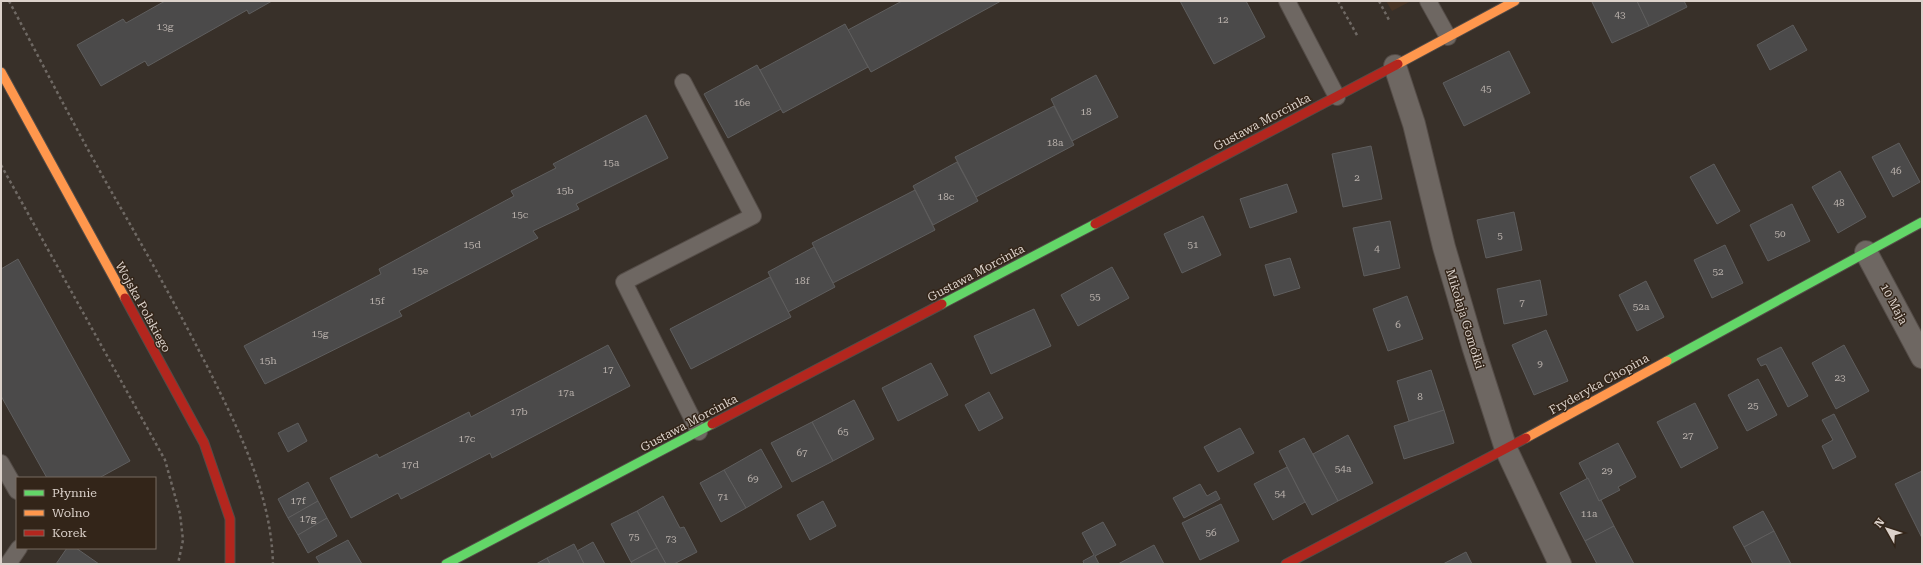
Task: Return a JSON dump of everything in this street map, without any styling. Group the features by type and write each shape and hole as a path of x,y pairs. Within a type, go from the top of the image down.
{"street":[{"name":"Gustawa Morcinka","path":"446,564 1337,97 1515,1"},
{"name":"Mikołaja Gomółki","path":"1395,66 1414,124 1444,246 1470,338 1506,449 1560,564"},
{"name":"Wojska Polskiego","path":"1,72 204,443 230,519 230,564"},
{"name":"Fryderyka Chopina","path":"1286,564 1506,449 1922,222"},
{"name":"10 Maja","path":"1866,252 1922,357"}],"lane":[{"path":"1287,1 1337,97"},
{"path":"1428,1 1448,37"},
{"path":"683,82 752,216 624,282 699,432"},
{"path":"1,463 16,490"},
{"path":"8,564 18,549"}],"path":[{"path":"9,1 97,166 177,307 239,431 254,467 265,507 273,545 273,564"},
{"path":"1338,1 1358,37"},
{"path":"1379,1 1389,20"},
{"path":"1,164 166,460 180,514 183,540 178,564"}],"shaded area":[{"path":"1386,1 1411,1 1392,11"}],"building":[{"path":"165,1 272,1 249,14 247,10 148,66 145,61 101,86 77,45 123,19 126,23"},
{"path":"902,1 1001,1 871,72 848,30"},
{"path":"1180,1 1246,1 1265,37 1214,64"},
{"path":"1637,1 1649,26 1612,43 1592,2"},
{"path":"1637,1 1684,1 1687,7 1649,26"},
{"path":"845,24 868,67 783,113 760,70"},
{"path":"1793,25 1807,50 1770,70 1757,45"},
{"path":"1509,51 1530,93 1464,126 1443,83"},
{"path":"757,65 781,109 728,138 704,94"},
{"path":"1096,75 1118,117 1072,141 1051,99"},
{"path":"1054,106 1074,145 976,197 955,157"},
{"path":"646,115 668,158 576,204 579,209 533,231 538,238 399,311 402,316 265,384 244,346 381,274 379,269 514,196 511,191 556,168 553,164"},
{"path":"1899,143 1920,182 1893,197 1872,157"},
{"path":"1371,146 1382,199 1343,207 1332,154"},
{"path":"957,162 978,201 933,225 913,186"},
{"path":"1714,164 1740,211 1717,224 1690,177"},
{"path":"1840,171 1866,217 1838,233 1812,187"},
{"path":"1287,184 1297,212 1250,228 1240,199"},
{"path":"915,190 935,230 833,283 812,243"},
{"path":"1792,204 1810,241 1768,261 1750,225"},
{"path":"1514,212 1522,250 1486,258 1477,220"},
{"path":"1203,216 1221,255 1182,273 1164,234"},
{"path":"1390,221 1400,268 1364,276 1353,228"},
{"path":"1725,245 1743,283 1712,298 1694,260"},
{"path":"814,247 835,287 788,312 768,272"},
{"path":"1290,258 1300,288 1274,296 1265,265"},
{"path":"18,259 130,461 101,477 46,477 1,396 1,269"},
{"path":"1112,267 1129,298 1078,326 1061,295"},
{"path":"770,277 791,317 691,369 670,329"},
{"path":"1540,280 1547,315 1504,324 1497,289"},
{"path":"1646,281 1664,317 1637,331 1619,295"},
{"path":"1407,296 1423,339 1388,351 1373,309"},
{"path":"1034,309 1051,346 991,374 974,336"},
{"path":"1546,330 1568,381 1534,395 1512,345"},
{"path":"608,345 630,386 492,458 490,453 401,499 398,493 351,518 330,478 377,454 379,458 469,412 471,417"},
{"path":"1844,345 1869,391 1836,409 1812,363"},
{"path":"1781,347 1808,396 1788,407 1766,364 1761,366 1757,359"},
{"path":"931,363 948,395 898,421 882,388"},
{"path":"1431,370 1444,410 1409,421 1397,381"},
{"path":"1758,379 1777,415 1747,431 1728,395"},
{"path":"989,392 1003,418 979,431 965,405"},
{"path":"854,400 874,439 833,461 812,422"},
{"path":"1695,403 1718,448 1681,468 1657,422"},
{"path":"1444,410 1454,443 1404,459 1394,426"},
{"path":"1834,414 1856,457 1833,469 1822,446 1833,440 1822,420"},
{"path":"812,422 833,461 792,482 771,443"},
{"path":"298,423 307,441 288,452 278,433"},
{"path":"1240,428 1254,453 1218,472 1204,447"},
{"path":"1348,435 1373,483 1338,501 1313,454"},
{"path":"1304,438 1338,501 1312,515 1279,451"},
{"path":"1618,443 1636,477 1618,487 1620,490 1599,501 1579,463"},
{"path":"761,449 782,487 746,508 724,470"},
{"path":"1287,467 1305,502 1273,520 1254,484"},
{"path":"724,470 746,508 721,522 700,483"},
{"path":"1922,471 1922,538 1895,484"},
{"path":"1588,478 1599,501 1601,500 1614,526 1585,541 1560,493"},
{"path":"308,482 318,501 288,518 278,499"},
{"path":"1200,484 1207,496 1216,491 1220,499 1184,518 1173,498"},
{"path":"663,496 680,528 684,527 697,552 674,564 666,564 637,511"},
{"path":"318,501 327,518 298,535 288,518"},
{"path":"823,501 836,526 810,540 797,515"},
{"path":"1221,504 1239,541 1200,560 1182,523"},
{"path":"637,511 657,548 631,562 611,524"},
{"path":"1763,511 1774,531 1744,547 1733,527"},
{"path":"327,518 337,536 308,553 298,535"},
{"path":"1103,522 1116,545 1095,556 1099,564 1084,564 1083,561 1094,555 1082,533"},
{"path":"1614,526 1634,564 1597,564 1585,541"},
{"path":"1774,531 1791,564 1753,564 1744,547"},
{"path":"348,540 362,564 320,564 316,557"},
{"path":"593,542 605,564 584,564 577,551"},
{"path":"574,544 584,564 550,564 547,558"},
{"path":"1154,545 1164,564 1118,564"},
{"path":"657,548 666,564 632,564 631,562"},
{"path":"66,549 77,549 99,564 56,564"},
{"path":"1466,552 1472,564 1443,564"},
{"path":"547,558 550,564 536,564"}],"traffic: fast":[{"path":"1667,361 1922,222"},
{"path":"942,304 1095,224"},
{"path":"446,564 712,424"}],"traffic: slow":[{"path":"1398,64 1515,1"},
{"path":"1,72 125,298"},
{"path":"1526,438 1667,361"}],"traffic: jam":[{"path":"1095,224 1398,64"},
{"path":"125,298 204,443 230,519 230,564"},
{"path":"712,424 942,304"},
{"path":"1286,564 1526,438"}]}
